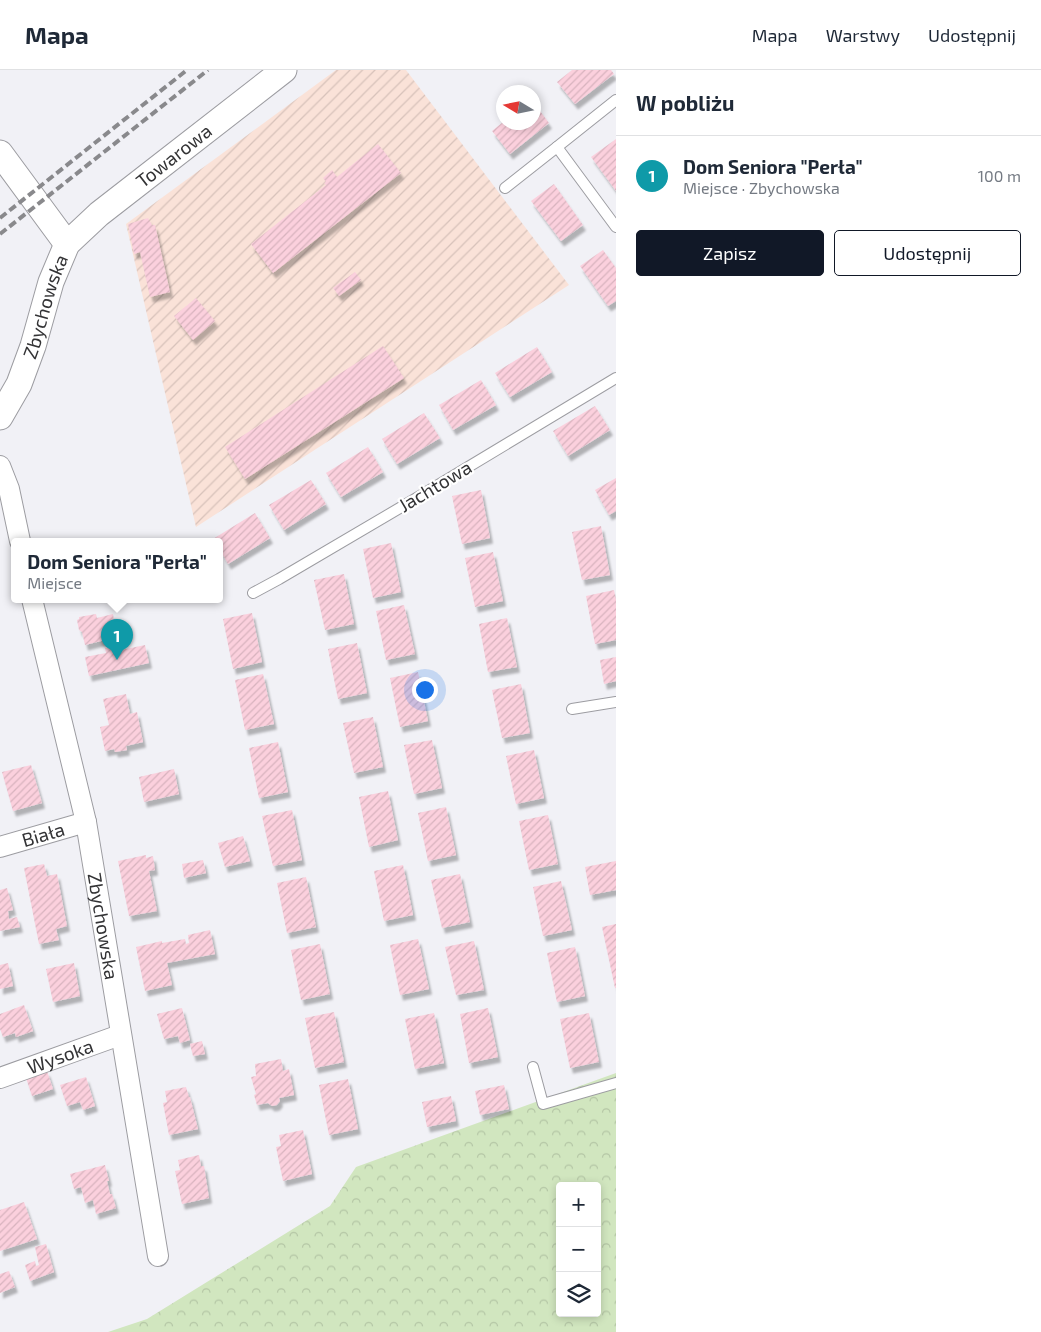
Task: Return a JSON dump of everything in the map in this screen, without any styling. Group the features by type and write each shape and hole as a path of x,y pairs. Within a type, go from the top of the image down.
{"street":[{"name":"Towarowa","path":"67,244 99,214 284,70"},
{"name":"Zbychowska","path":"0,152 67,244 51,282 33,346 19,384 0,417"},
{"path":"0,466 9,489 19,538"},
{"name":"Zbychowska","path":"33,603 86,822 158,1256"},
{"name":"Biała","path":"0,847 86,822"},
{"name":"Wysoka","path":"0,1078 120,1035"}],"lane":[{"path":"505,188 616,100"},
{"path":"556,148 616,227"},
{"name":"Jachtowa","path":"254,593 616,378"},
{"path":"572,709 616,702"},
{"path":"532,1068 543,1104 616,1083"}],"shaded area":[{"path":"336,70 406,70 569,285 196,527 126,224"}],"green space":[{"path":"616,1073 616,1332 108,1332 147,1319 330,1206 356,1167"}],"building":[{"path":"572,70 611,70 614,74 575,104 557,82"},
{"path":"541,112 549,123 541,129"},
{"path":"496,128 496,130 540,130 510,154 492,131"},
{"path":"616,139 616,191 591,157"},
{"path":"378,144 401,173 273,273 251,244 326,185 323,178 332,170 337,177"},
{"path":"554,184 583,225 561,241 531,201"},
{"path":"148,218 152,225 155,225 170,292 150,297 140,252 134,254 128,224"},
{"path":"603,250 616,268 616,301 608,306 580,266"},
{"path":"355,272 361,280 339,296 333,288"},
{"path":"196,298 215,321 193,340 174,316"},
{"path":"383,346 404,378 245,479 225,447"},
{"path":"537,347 552,372 510,397 495,373"},
{"path":"481,380 496,405 453,430 439,405"},
{"path":"595,406 610,430 568,456 553,431"},
{"path":"424,413 440,438 397,464 382,439"},
{"path":"368,447 383,472 341,497 326,473"},
{"path":"616,478 616,511 609,515 595,490"},
{"path":"311,480 326,504 284,530 269,505"},
{"path":"481,490 490,538 462,544 452,496"},
{"path":"255,513 270,538 228,564 223,555 223,538 215,538"},
{"path":"601,526 610,575 582,580 572,532"},
{"path":"391,543 401,592 373,598 363,549"},
{"path":"493,552 503,601 475,607 465,558"},
{"path":"344,574 354,624 325,630 314,580"},
{"path":"614,590 616,600 616,640 595,644 586,596"},
{"path":"404,605 415,654 386,660 376,611"},
{"path":"252,613 262,662 233,669 223,619"},
{"path":"96,614 97,618 113,614 117,637 85,645 77,620 79,617"},
{"path":"507,618 517,667 488,672 479,624"},
{"path":"357,643 367,693 338,699 328,649"},
{"path":"145,645 149,663 89,676 85,657 106,653 105,648 111,647 112,652"},
{"path":"616,657 616,681 604,684 600,660"},
{"path":"418,672 428,721 400,727 390,678"},
{"path":"263,674 274,724 245,730 235,680"},
{"path":"521,684 530,733 502,738 492,690"},
{"path":"126,694 130,714 137,712 143,742 126,746 127,750 115,752 114,749 105,751 100,727 109,725 103,699"},
{"path":"373,717 383,767 354,773 343,723"},
{"path":"432,740 442,788 414,794 404,745"},
{"path":"278,742 288,792 259,798 249,748"},
{"path":"534,750 544,798 516,804 506,756"},
{"path":"31,765 42,803 13,811 2,772"},
{"path":"174,769 179,794 144,802 139,777"},
{"path":"388,791 398,840 369,847 359,797"},
{"path":"446,807 456,855 428,861 418,813"},
{"path":"292,810 302,860 273,866 262,816"},
{"path":"548,815 558,864 529,870 519,821"},
{"path":"243,836 250,861 225,867 218,843"},
{"path":"146,855 146,858 153,856 155,870 149,871 157,911 129,916 118,861"},
{"path":"203,860 206,873 184,878 182,864"},
{"path":"616,861 616,890 590,895 585,867"},
{"path":"44,864 47,876 57,874 67,926 56,929 59,940 39,944 24,868"},
{"path":"403,865 413,915 384,921 374,871"},
{"path":"460,874 470,922 442,928 431,880"},
{"path":"306,877 316,927 287,933 277,883"},
{"path":"561,881 572,930 543,936 533,887"},
{"path":"7,888 13,910 8,911 9,919 17,917 20,927 0,931 0,890"},
{"path":"616,924 616,988 615,988 602,927"},
{"path":"210,930 215,954 167,963 172,985 145,991 136,947 162,941 162,943 185,939 186,944 189,943 188,935"},
{"path":"418,939 429,989 400,995 390,945"},
{"path":"474,941 484,990 456,995 445,947"},
{"path":"320,944 330,994 301,1000 291,950"},
{"path":"575,947 585,996 557,1002 547,953"},
{"path":"8,963 13,986 0,989 0,965"},
{"path":"74,963 80,996 53,1002 46,969"},
{"path":"24,1005 33,1031 16,1037 15,1033 3,1037 0,1029 0,1014"},
{"path":"182,1008 190,1040 180,1043 178,1036 164,1039 157,1014"},
{"path":"488,1008 498,1057 469,1063 460,1014"},
{"path":"334,1012 344,1062 315,1068 305,1018"},
{"path":"434,1013 444,1063 415,1069 405,1019"},
{"path":"589,1013 599,1062 570,1068 560,1019"},
{"path":"202,1041 205,1054 193,1056 190,1044"},
{"path":"281,1059 283,1071 289,1069 294,1095 279,1098 280,1101 277,1105 272,1106 268,1103 257,1105 251,1077 256,1076 255,1064"},
{"path":"47,1071 53,1089 32,1096 26,1078"},
{"path":"86,1077 95,1106 83,1110 80,1102 67,1106 60,1085"},
{"path":"348,1079 358,1129 329,1135 319,1085"},
{"path":"504,1085 509,1109 480,1115 475,1091"},
{"path":"186,1087 198,1129 169,1135 163,1103 167,1102 165,1091"},
{"path":"451,1096 456,1121 427,1127 422,1102"},
{"path":"303,1130 312,1174 283,1181 276,1147 281,1146 279,1135"},
{"path":"199,1155 201,1166 204,1166 209,1198 182,1204 175,1171 180,1170 178,1160"},
{"path":"105,1165 110,1194 112,1194 116,1208 96,1214 93,1200 85,1203 81,1187 74,1189 70,1174"},
{"path":"24,1202 37,1239 0,1251 0,1210"},
{"path":"46,1244 54,1272 30,1281 25,1265 35,1261 36,1266 39,1265 35,1247"},
{"path":"9,1271 15,1287 0,1293 0,1274"}],"railway":[{"path":"0,218 187,70"},
{"path":"0,234 208,70"}],"place":[{"name":"Dom Seniora \"Perła\"","path":"117,660"}]}
